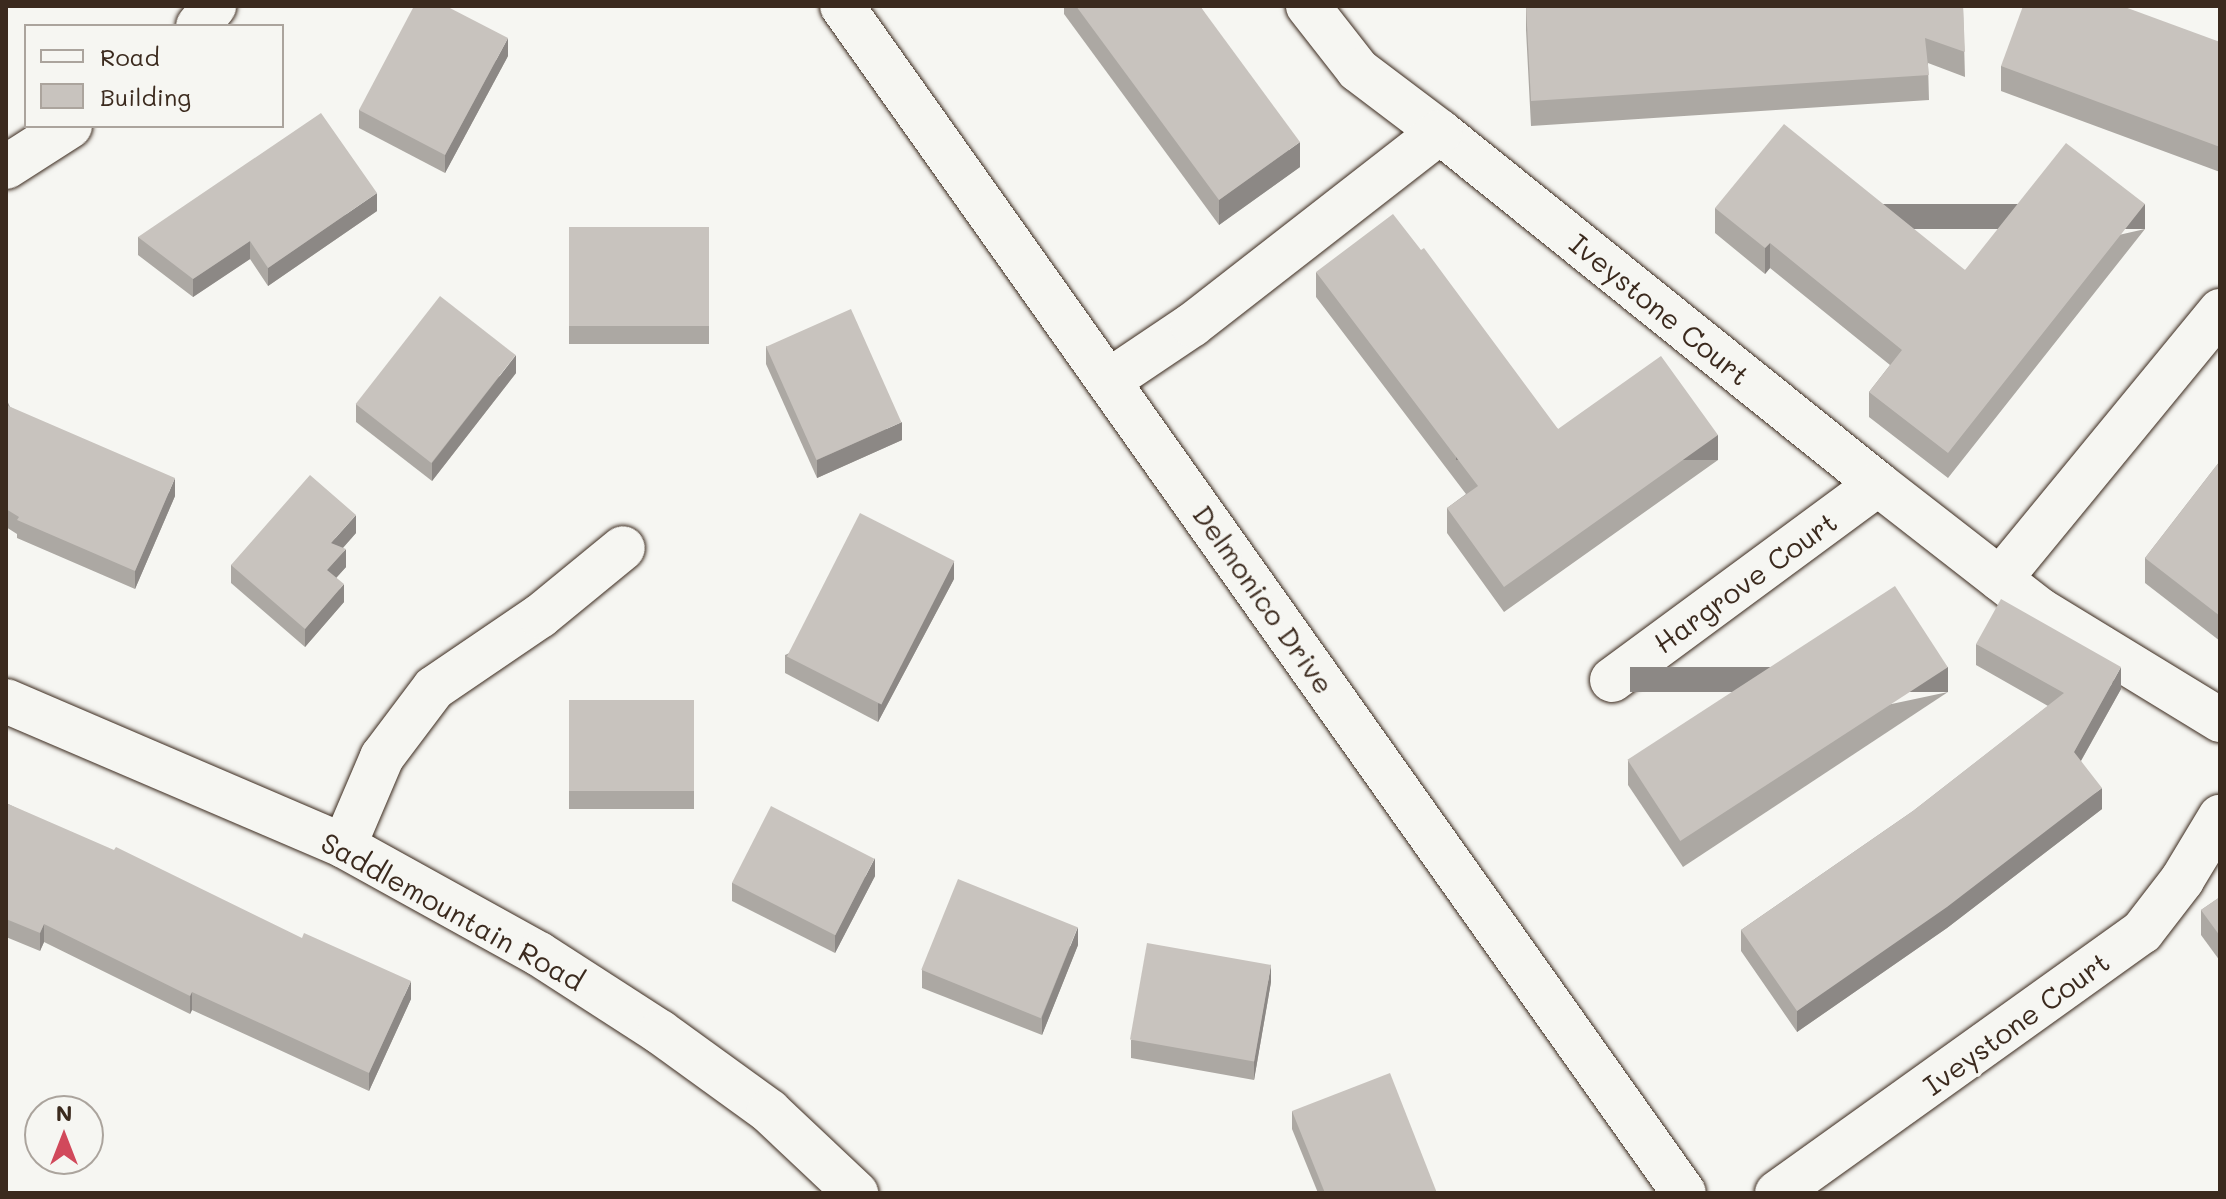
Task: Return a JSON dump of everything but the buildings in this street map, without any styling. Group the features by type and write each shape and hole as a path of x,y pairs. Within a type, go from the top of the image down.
{"street":[{"path":"200,24 214,6"},
{"name":"Delmonico Drive","path":"842,6 1684,1193"},
{"name":"Iveystone Court","path":"1315,9 1358,70 1440,132 1878,484 2040,610 2220,720"},
{"path":"6,167 67,128"},
{"path":"1110,380 1192,325 1440,132"},
{"path":"2000,579 2220,311"},
{"name":"Hargrove Court","path":"1612,680 1878,484"},
{"path":"344,846 382,757 434,688 540,616 623,548"},
{"name":"Saddlemountain Road","path":"6,701 344,846 539,954 660,1032 769,1111 856,1193"},
{"name":"Iveystone Court","path":"1777,1193 2142,932 2182,880 2220,817"}]}
